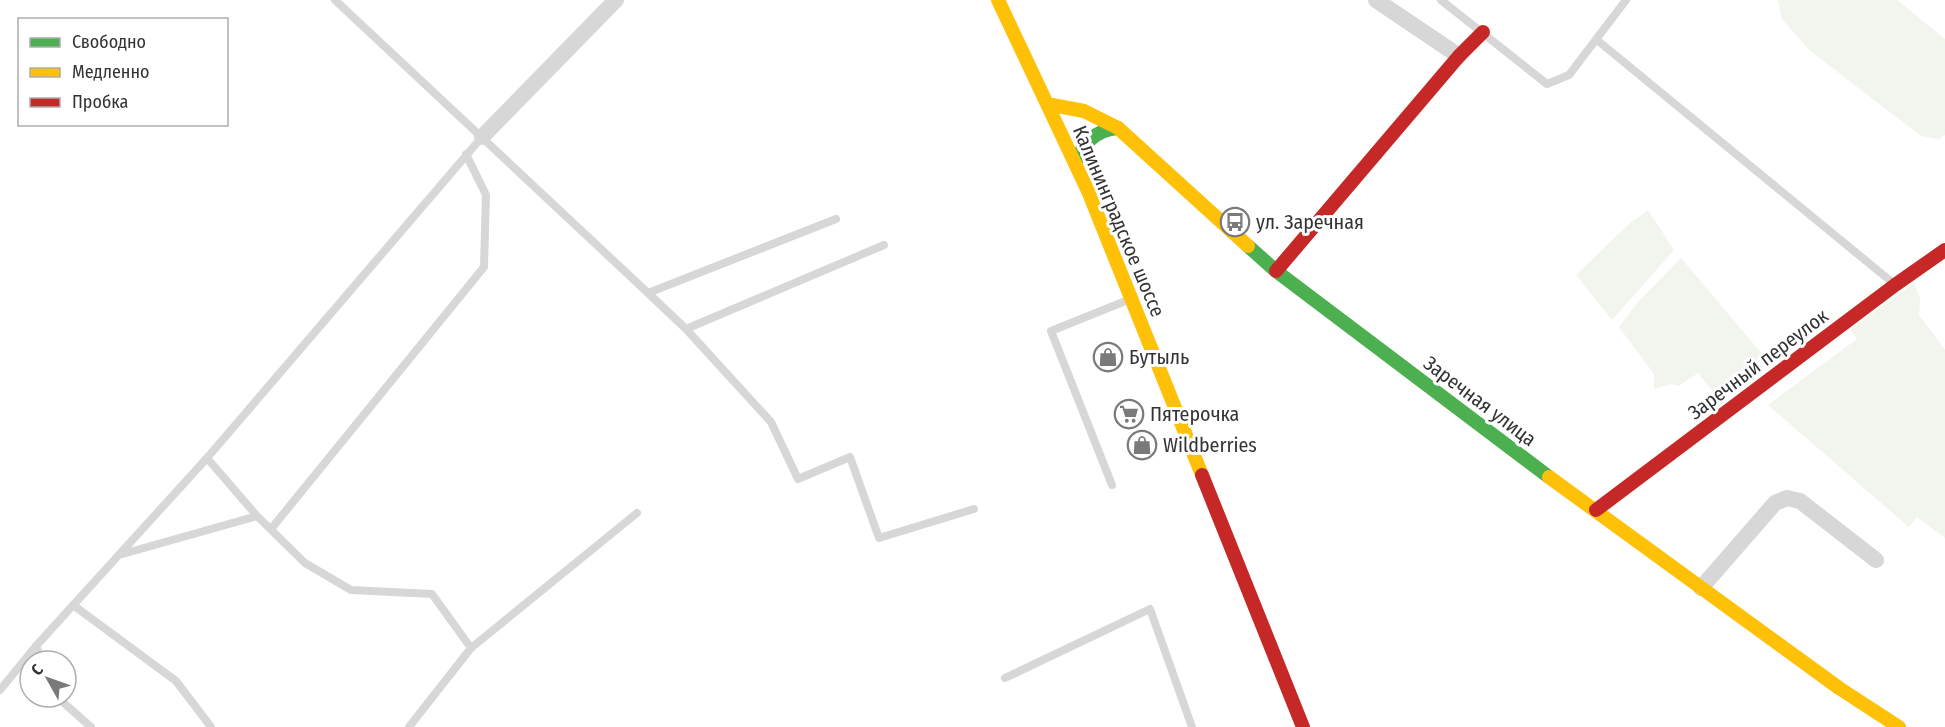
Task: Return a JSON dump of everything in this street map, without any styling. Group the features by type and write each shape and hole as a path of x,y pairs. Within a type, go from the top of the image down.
{"main road":[{"name":"Калининградское шоссе","path":"998,0 1075,163 1300,725"},
{"path":"1276,271 1459,56 1483,32"},
{"name":"Заречная улица","path":"1047,104 1062,104 1086,111 1118,128 1276,271 1495,438 1839,688 1899,727"},
{"path":"1075,163 1088,139 1107,128 1118,128"},
{"name":"Заречный переулок","path":"1596,510 1895,285 1945,250"}],"street":[{"path":"482,137 616,0"},
{"path":"1376,0 1459,56"},
{"path":"1701,588 1775,503 1787,498 1800,501 1876,560"}],"lane":[{"path":"335,0 686,329 771,422 798,479 850,457 879,538 974,509"},
{"path":"1441,0 1546,84 1569,75 1626,0"},
{"path":"1597,40 1895,285"},
{"path":"0,690 36,646 207,458 482,137"},
{"path":"271,529 484,267 486,195 466,154"},
{"path":"648,293 836,219"},
{"path":"686,329 884,244"},
{"path":"1112,485 1051,331 1131,299"},
{"path":"207,458 257,516 305,563 351,590 432,594 471,648"},
{"path":"409,727 471,648 637,513"},
{"path":"118,556 257,516"},
{"path":"73,605 176,681 211,727"},
{"path":"1005,678 1150,609 1192,727"},
{"path":"71,709 91,727"}],"shaded area":[{"path":"1778,0 1897,0 1945,39 1945,135 1939,139 1921,136 1809,50 1782,19"},
{"path":"1648,210 1674,250 1612,320 1576,275 1629,224"},
{"path":"1681,258 1763,355 1715,394 1698,373 1679,386 1671,384 1654,389 1654,374 1619,327 1639,301"},
{"path":"1914,283 1920,298 1919,315 1945,350 1945,538 1917,517 1909,527 1768,405 1857,339 1851,329"}],"traffic: fast":[{"path":"1075,163 1082,149 1091,139 1110,129 1118,128"},
{"path":"1248,246 1276,271 1549,477"}],"traffic: slow":[{"path":"998,0 1088,191 1202,475"},
{"path":"1047,104 1084,111 1118,128 1248,246"},
{"path":"1549,477 1839,688 1899,727"}],"traffic: jam":[{"path":"1276,271 1459,56 1483,32"},
{"path":"1596,510 1895,285 1945,250"},
{"path":"1202,475 1303,727"}],"place":[{"name":"ул. Заречная","path":"1235,222"},
{"name":"Бутыль","path":"1108,357"},
{"name":"Пятерочка","path":"1129,414"},
{"name":"Wildberries","path":"1142,445"}]}
